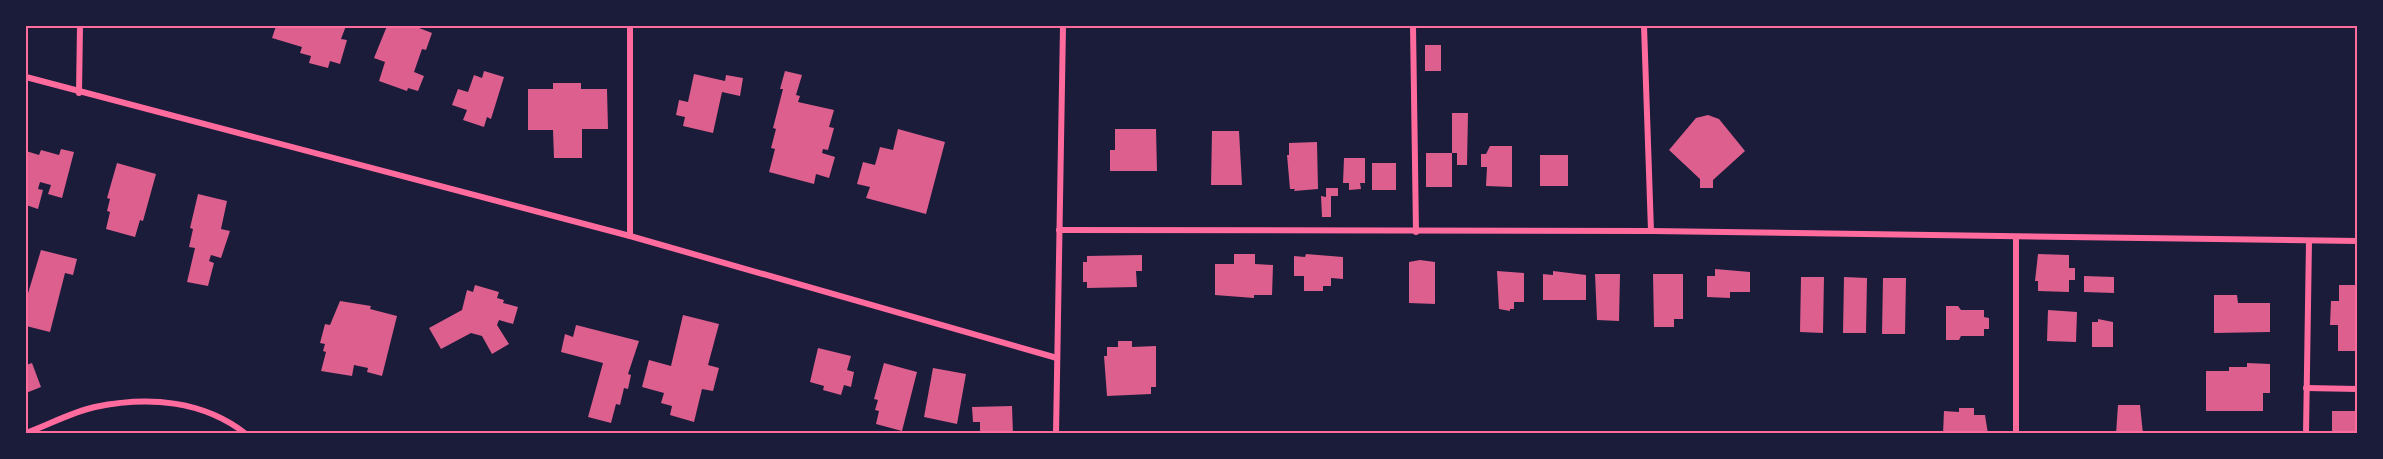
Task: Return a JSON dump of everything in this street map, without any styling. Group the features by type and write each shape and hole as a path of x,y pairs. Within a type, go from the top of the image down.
{"street":[{"path":"79,93 80,26"},
{"path":"630,26 630,236"},
{"path":"1056,434 1063,26"},
{"path":"1413,26 1416,232"},
{"path":"1644,26 1651,231"},
{"path":"26,78 630,236 1057,358"},
{"path":"1059,230 1651,231 2358,241"},
{"path":"2016,237 2016,434"},
{"path":"2306,434 2309,241"},
{"path":"2306,388 2358,389"},
{"path":"26,433 94,407 153,402 180,403 207,411 233,423 246,434"}],"building":[{"path":"276,26 346,26 341,39 347,40 340,64 330,61 328,68 309,63 311,56 300,53 302,47 272,38"},
{"path":"387,26 397,28 398,26 414,26 432,33 426,50 422,49 414,72 424,76 418,91 408,88 407,91 379,81 385,62 374,58"},
{"path":"1425,45 1441,45 1441,71 1425,71"},
{"path":"484,71 504,77 491,119 487,117 484,127 463,120 467,110 452,105 458,89 468,92 474,75 482,78"},
{"path":"785,71 802,75 796,95 800,96 798,102 834,110 829,127 834,128 828,150 823,149 822,153 835,157 829,178 816,174 814,184 769,172 775,149 771,148 776,129 773,128"},
{"path":"694,74 725,81 726,75 743,78 740,96 722,92 713,133 683,126 685,117 676,115 679,100 688,102"},
{"path":"553,83 581,83 581,89 607,89 608,129 582,129 582,158 554,158 553,130 528,130 528,89 553,89"},
{"path":"1452,113 1468,113 1467,165 1457,165 1457,153 1452,153"},
{"path":"1708,115 1719,119 1745,151 1713,180 1713,188 1700,188 1700,179 1669,150 1696,118"},
{"path":"898,129 945,142 926,214 866,198 870,187 857,184 863,162 875,165 880,147 893,150"},
{"path":"1115,129 1156,129 1157,171 1110,171 1110,150 1115,150"},
{"path":"1212,131 1239,131 1242,185 1211,185"},
{"path":"1317,142 1318,189 1294,191 1295,189 1290,189 1287,155 1289,155 1289,143"},
{"path":"1490,146 1512,146 1512,187 1486,186 1487,167 1481,167 1481,154 1486,154"},
{"path":"61,149 74,152 62,198 48,194 51,185 40,182 38,189 43,190 38,209 26,205 26,151 39,155 41,150 59,155"},
{"path":"1426,153 1452,153 1452,187 1426,187"},
{"path":"1540,155 1568,155 1568,186 1540,186"},
{"path":"1344,158 1365,158 1365,183 1360,183 1361,189 1349,190 1349,183 1343,183"},
{"path":"117,163 156,174 143,221 140,220 135,237 106,229 110,212 107,211 110,199 107,198"},
{"path":"1372,163 1396,163 1396,190 1372,190"},
{"path":"1326,188 1338,188 1338,196 1331,196 1331,217 1322,217 1321,196 1326,197"},
{"path":"198,194 227,201 221,229 230,231 221,258 211,255 209,261 214,263 208,286 187,282 195,248 189,247 193,229 190,228"},
{"path":"41,250 77,259 73,275 65,273 50,332 26,326 28,300 26,300"},
{"path":"1234,254 1255,254 1255,264 1273,265 1272,295 1254,295 1254,298 1215,295 1215,264 1234,264"},
{"path":"1306,254 1343,257 1343,279 1331,278 1331,286 1323,286 1323,291 1304,291 1304,276 1294,276 1294,256 1305,257"},
{"path":"2038,254 2069,255 2069,268 2075,268 2075,280 2069,280 2069,292 2038,291 2038,281 2035,281"},
{"path":"1142,255 1142,271 1136,271 1137,287 1087,288 1087,282 1083,282 1083,262 1087,262 1087,256"},
{"path":"1420,260 1435,262 1435,304 1409,303 1409,262"},
{"path":"1715,269 1750,272 1750,292 1730,292 1730,298 1707,297 1707,276 1715,276"},
{"path":"1497,271 1524,273 1524,302 1514,302 1514,309 1510,311 1499,309"},
{"path":"1553,271 1586,275 1586,300 1543,300 1543,274 1553,275"},
{"path":"1595,274 1620,274 1619,321 1597,320"},
{"path":"1653,274 1683,274 1683,319 1674,319 1674,327 1654,327"},
{"path":"2084,276 2114,277 2114,293 2084,292"},
{"path":"1801,277 1824,277 1823,333 1800,332"},
{"path":"1844,277 1867,278 1866,333 1843,333"},
{"path":"1883,278 1906,278 1905,334 1882,334"},
{"path":"475,285 499,292 497,298 504,300 503,303 518,307 513,324 499,320 497,325 509,344 492,354 482,336 471,333 441,349 429,328 462,310 467,290 473,292"},
{"path":"2339,285 2358,285 2358,351 2338,351 2338,325 2330,325 2331,301 2339,301"},
{"path":"2214,295 2237,295 2238,303 2270,303 2270,332 2214,333"},
{"path":"340,301 371,306 370,309 397,316 382,376 367,372 368,368 354,365 352,376 321,371 326,352 323,351 325,344 320,343 325,324 330,325"},
{"path":"1946,306 1958,306 1961,310 1984,310 1984,317 1989,318 1989,329 1984,329 1984,336 1961,336 1959,340 1946,340"},
{"path":"2048,310 2077,312 2076,342 2047,341"},
{"path":"683,315 719,324 708,365 719,368 713,391 702,389 694,422 670,415 672,406 661,403 664,393 642,387 649,360 671,366"},
{"path":"2098,319 2113,322 2113,347 2092,347 2092,322 2098,322"},
{"path":"576,325 639,341 628,374 631,375 628,389 624,388 620,405 616,404 611,423 588,417 603,363 561,352 565,334 573,337"},
{"path":"1118,341 1132,341 1132,347 1156,346 1156,387 1151,387 1151,394 1107,396 1104,356 1107,356 1107,347 1118,347"},
{"path":"818,348 851,356 847,370 854,372 851,387 844,385 841,395 823,390 824,386 810,382"},
{"path":"32,363 41,387 26,393 26,365"},
{"path":"884,363 917,372 902,431 876,424 879,411 875,410 878,400 874,399"},
{"path":"2247,363 2270,364 2270,393 2263,393 2263,411 2206,411 2206,371 2229,371 2229,367 2247,367"},
{"path":"933,368 966,374 957,424 924,417"},
{"path":"2118,405 2140,405 2143,434 2116,434"},
{"path":"1012,406 1013,434 980,434 980,422 973,422 972,407"},
{"path":"1959,408 1974,408 1974,415 1985,415 1988,434 1943,434 1944,411 1959,412"},
{"path":"2332,411 2358,411 2358,434 2332,434"}]}
